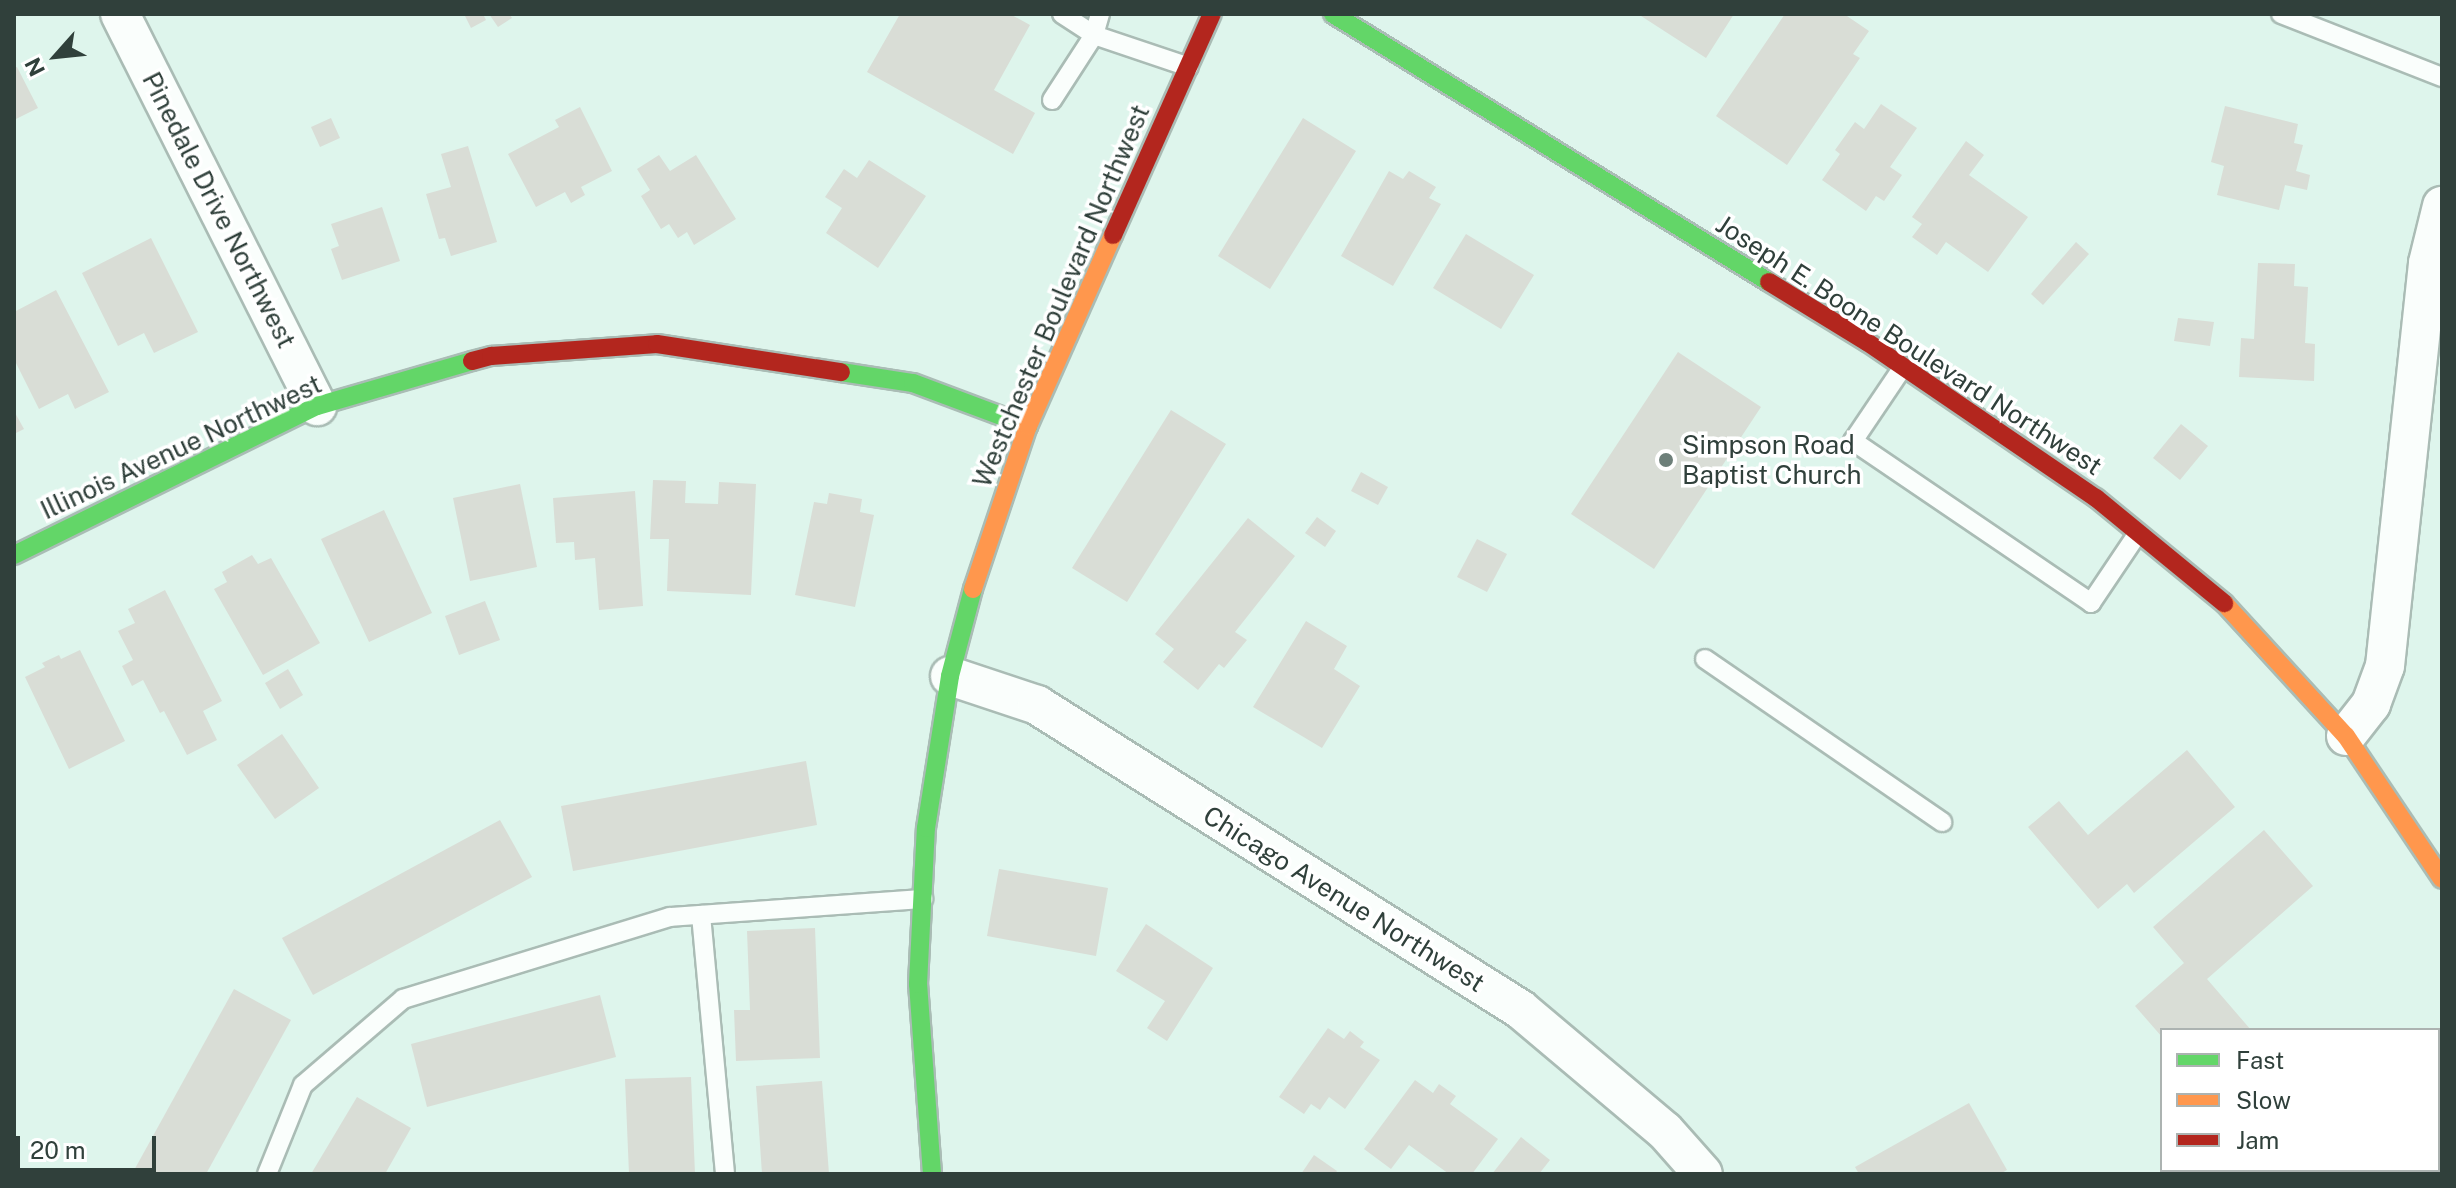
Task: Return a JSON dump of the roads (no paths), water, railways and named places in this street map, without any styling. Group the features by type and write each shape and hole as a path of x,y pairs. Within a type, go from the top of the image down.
{"street":[{"name":"Pinedale Drive Northwest","path":"120,14 317,406"},
{"name":"Westchester Boulevard Northwest","path":"932,1174 918,984 926,828 950,676 984,549 1028,426 1212,14"},
{"name":"Joseph E. Boone Boulevard Northwest","path":"1333,14 1903,367 2096,498 2229,607 2346,736 2442,879"},
{"path":"2346,736 2371,704 2385,666 2428,263 2442,206"},
{"name":"Illinois Avenue Northwest","path":"14,555 317,406 491,356 657,344 913,383 1028,426"},
{"name":"Chicago Avenue Northwest","path":"950,676 1037,705 1520,1009 1665,1131 1703,1174"}],"lane":[{"path":"1062,14 1094,35 1189,67"},
{"path":"1052,100 1094,35 1100,14"},
{"path":"2281,14 2442,77"},
{"path":"1903,367 1853,441 2091,603 2138,533"},
{"path":"1705,659 1942,822"},
{"path":"267,1174 303,1085 403,999 670,917 923,899"},
{"path":"701,915 725,1174"}],"place":[{"name":"Simpson Road Baptist Church","path":"1666,460"}]}
